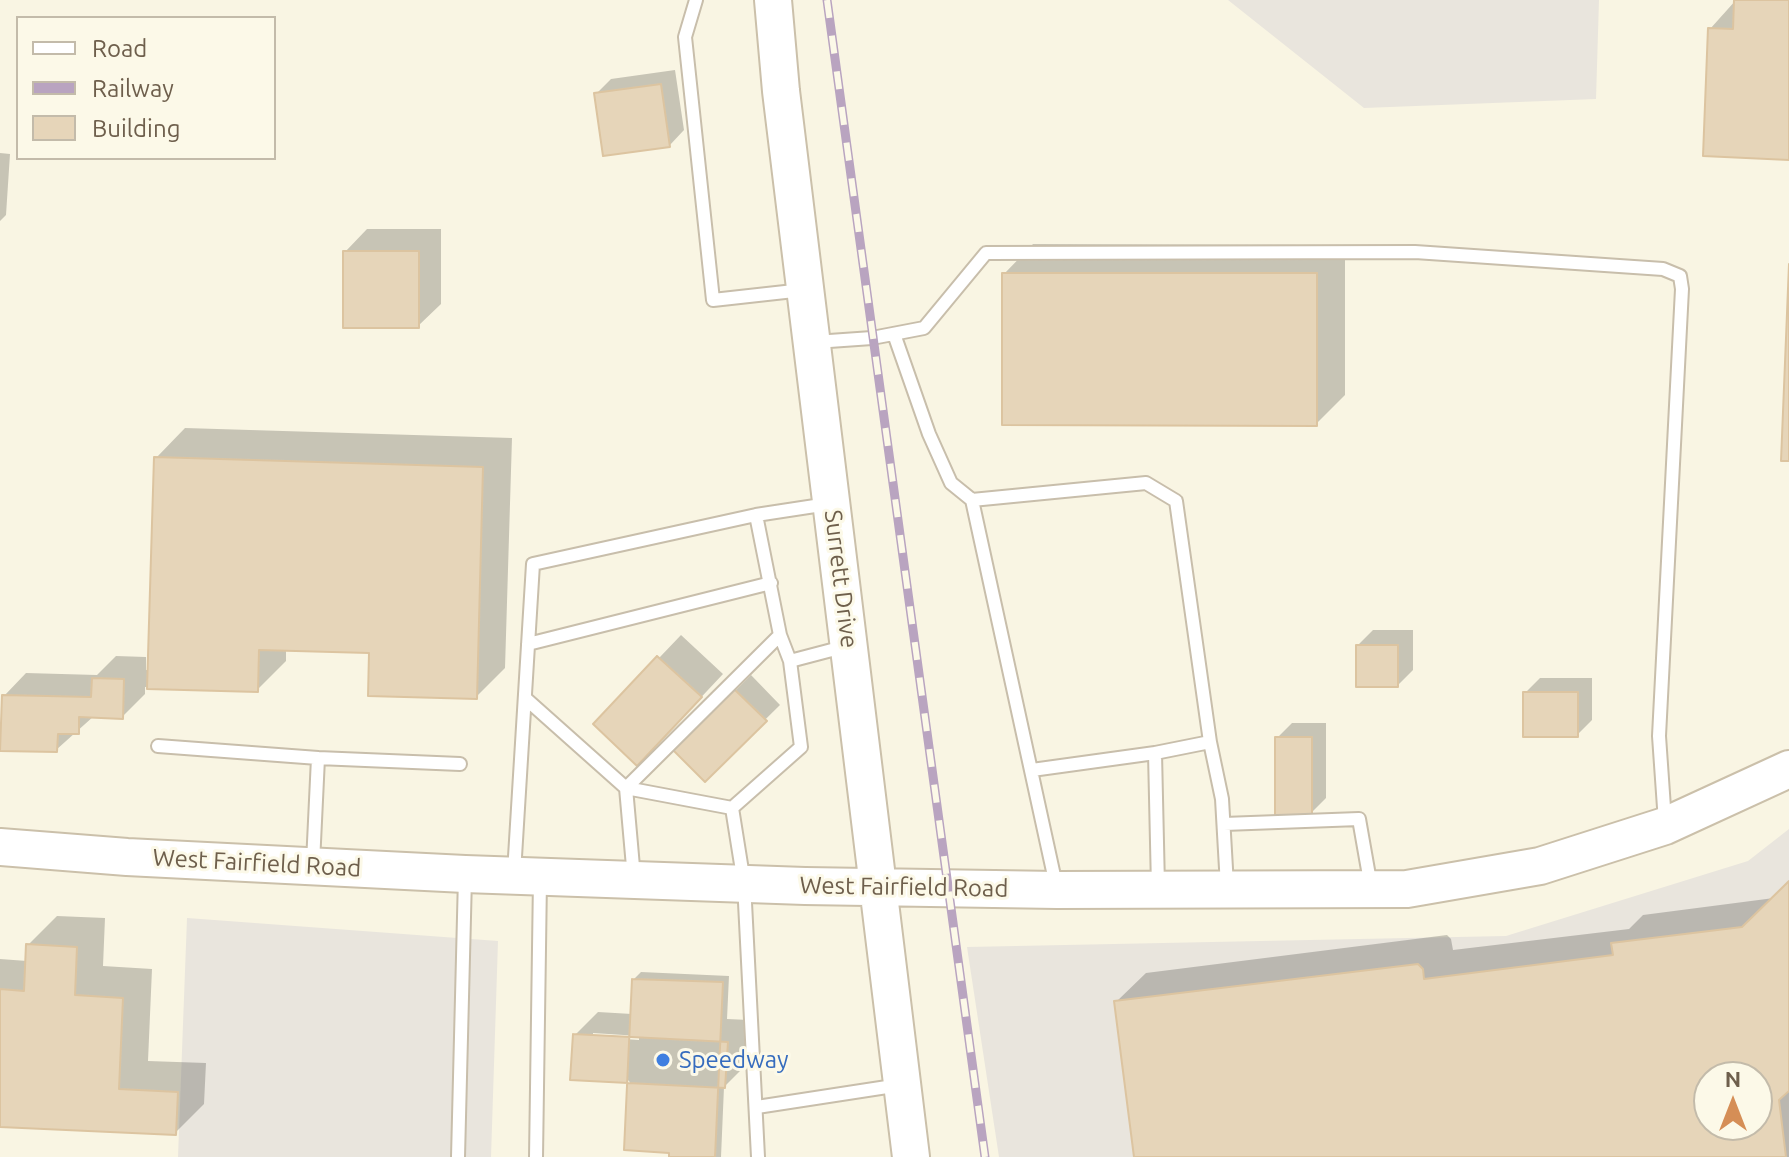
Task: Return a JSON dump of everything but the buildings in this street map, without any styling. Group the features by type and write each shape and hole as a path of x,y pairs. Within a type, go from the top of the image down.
{"main road":[{"name":"Surrett Drive","path":"773,0 911,1157"},
{"name":"West Fairfield Road","path":"0,847 127,857 465,874 744,883 1057,890 1407,889 1540,866 1665,826 1789,769"}],"lane":[{"path":"696,0 685,37 713,300 806,290"},
{"path":"812,342 924,328 986,253 1415,252 1663,269 1680,276 1682,289 1659,736 1665,826"},
{"path":"894,334 929,434 951,483 972,500 1057,890"},
{"path":"972,500 1146,483 1176,501 1210,742 1222,799 1227,890"},
{"path":"536,1157 525,698 533,564 756,515 832,503"},
{"path":"732,808 801,747 790,661 780,635 756,515"},
{"path":"528,644 771,583"},
{"path":"626,788 780,635"},
{"path":"790,661 849,646"},
{"path":"525,698 626,788 732,808"},
{"path":"1032,770 1210,742"},
{"path":"158,746 318,758 460,764"},
{"path":"1155,753 1158,890"},
{"path":"313,866 318,758"},
{"path":"626,788 634,879"},
{"path":"732,808 744,883 758,1157"},
{"path":"1224,824 1359,819 1372,889"},
{"path":"458,1157 465,874"},
{"path":"757,1107 901,1085"}],"shaded area":[{"path":"1228,0 1599,0 1596,99 1364,108"},
{"path":"1789,829 1789,1157 999,1157 967,947 1506,936 1748,861"},
{"path":"187,918 498,941 491,1157 178,1157"}],"railway":[{"path":"827,0 985,1157"}],"place":[{"name":"Speedway","path":"663,1060"}]}
